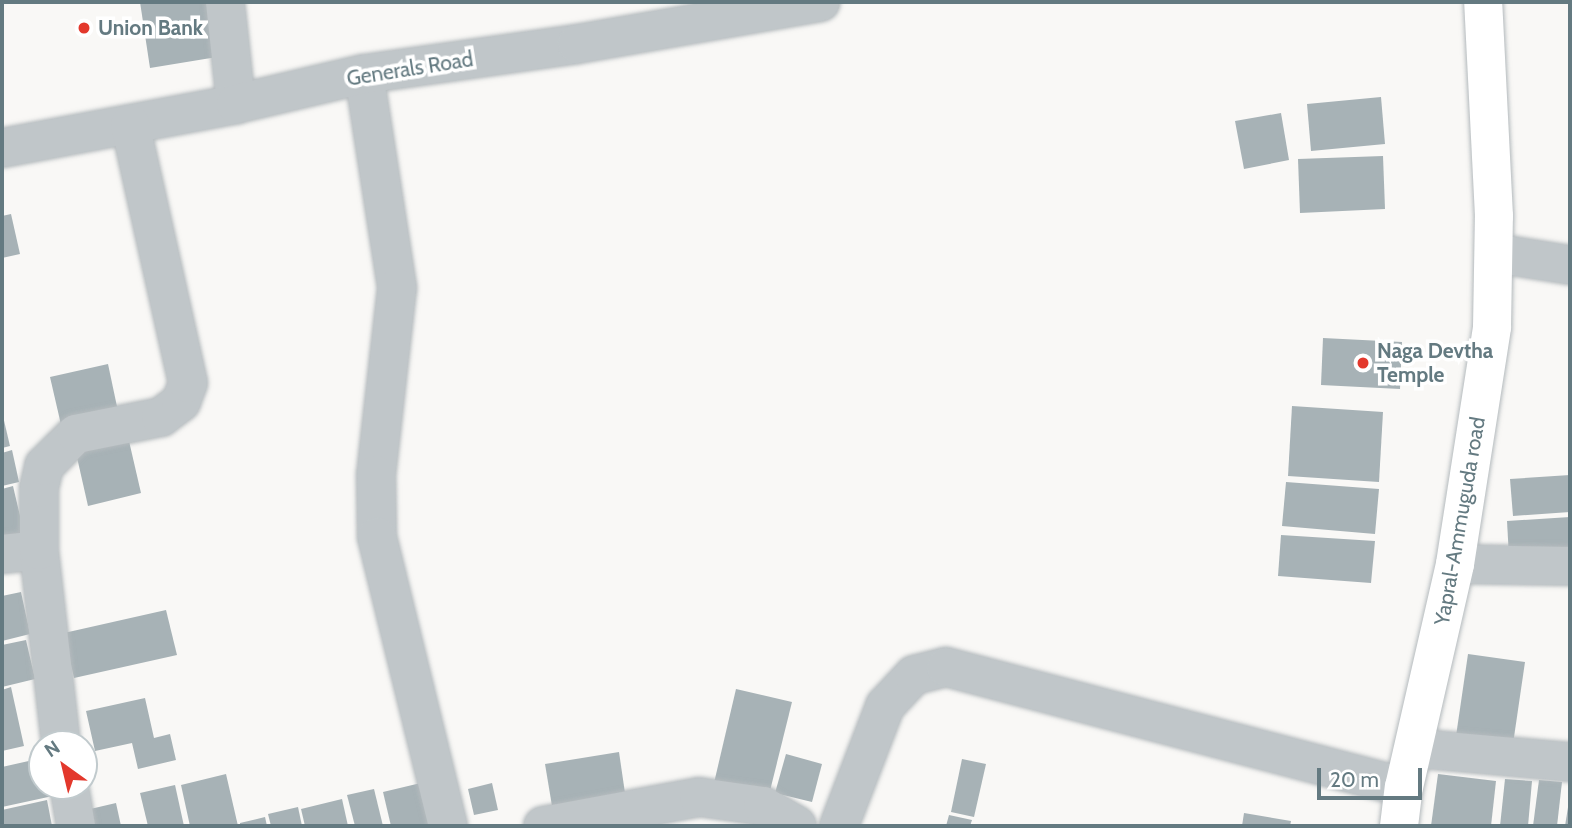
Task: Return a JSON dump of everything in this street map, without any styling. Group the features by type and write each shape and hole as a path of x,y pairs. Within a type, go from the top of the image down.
{"main road":[{"name":"Yapral-Ammuguda road","path":"1399,826 1404,787 1455,564 1492,327 1494,253 1483,2"}],"street":[{"path":"225,2 236,104"},
{"name":"Generals Road","path":"2,148 236,104 364,74 577,44 820,2"},
{"path":"364,74 397,288 376,475 377,537 448,826"},
{"path":"58,730 20,552 44,466 57,450 76,435 161,417 181,402 188,383 130,124"},
{"path":"1494,253 1570,265"},
{"path":"1455,564 1570,566"},
{"path":"839,826 885,706 914,676 946,667 1404,787"},
{"path":"1413,748 1570,762"},
{"path":"543,826 699,797 763,806 797,826"},
{"path":"71,800 76,826"}],"building":[{"path":"140,2 209,2 217,57 150,68"},
{"path":"1381,97 1385,144 1311,151 1307,104"},
{"path":"1281,113 1289,160 1244,169 1235,121"},
{"path":"1383,156 1385,209 1300,213 1298,159"},
{"path":"11,214 20,254 2,258 2,216"},
{"path":"1323,338 1402,342 1400,389 1321,385"},
{"path":"108,364 119,416 62,429 50,377"},
{"path":"1292,406 1383,412 1379,482 1288,476"},
{"path":"2,412 10,446 2,448"},
{"path":"129,441 141,493 88,506 76,453"},
{"path":"12,450 19,482 2,486 2,453"},
{"path":"1570,475 1570,512 1513,516 1510,479"},
{"path":"1286,482 1379,489 1375,534 1282,526"},
{"path":"13,486 24,533 2,538 2,489"},
{"path":"1570,517 1570,553 1509,557 1507,521"},
{"path":"1281,535 1375,541 1371,583 1278,576"},
{"path":"21,592 30,634 2,641 2,596"},
{"path":"166,610 177,655 74,678 64,633"},
{"path":"26,640 35,679 2,687 2,645"},
{"path":"1468,654 1525,662 1513,744 1456,736"},
{"path":"11,687 24,746 2,751 2,690"},
{"path":"736,689 792,702 769,795 714,783"},
{"path":"145,698 154,738 170,734 176,760 138,769 132,743 98,750 98,730 90,730 86,711"},
{"path":"619,752 626,800 553,812 545,764"},
{"path":"786,754 822,764 812,802 775,793"},
{"path":"962,759 986,764 974,817 951,812"},
{"path":"28,761 28,800 34,800 2,807 2,767"},
{"path":"226,774 238,826 190,826 181,785"},
{"path":"1438,774 1496,781 1491,826 1431,826"},
{"path":"1505,779 1532,781 1528,826 1500,826"},
{"path":"1539,780 1562,782 1557,826 1533,826"},
{"path":"425,782 436,826 391,826 383,792"},
{"path":"492,783 498,810 474,815 468,789"},
{"path":"175,785 184,826 148,826 140,793"},
{"path":"374,789 383,826 355,826 347,795"},
{"path":"342,799 348,826 305,826 301,809"},
{"path":"47,800 52,826 2,826 2,810"},
{"path":"1569,801 1570,826 1565,826"},
{"path":"116,803 121,826 89,826 86,810"},
{"path":"298,807 302,826 271,826 268,814"},
{"path":"1244,813 1291,821 1290,826 1242,826"},
{"path":"949,815 972,820 970,826 946,826"},
{"path":"265,817 267,826 240,826 240,823"}],"place":[{"name":"Union Bank","path":"84,28"},
{"name":"Naga Devtha Temple","path":"1363,363"}]}
